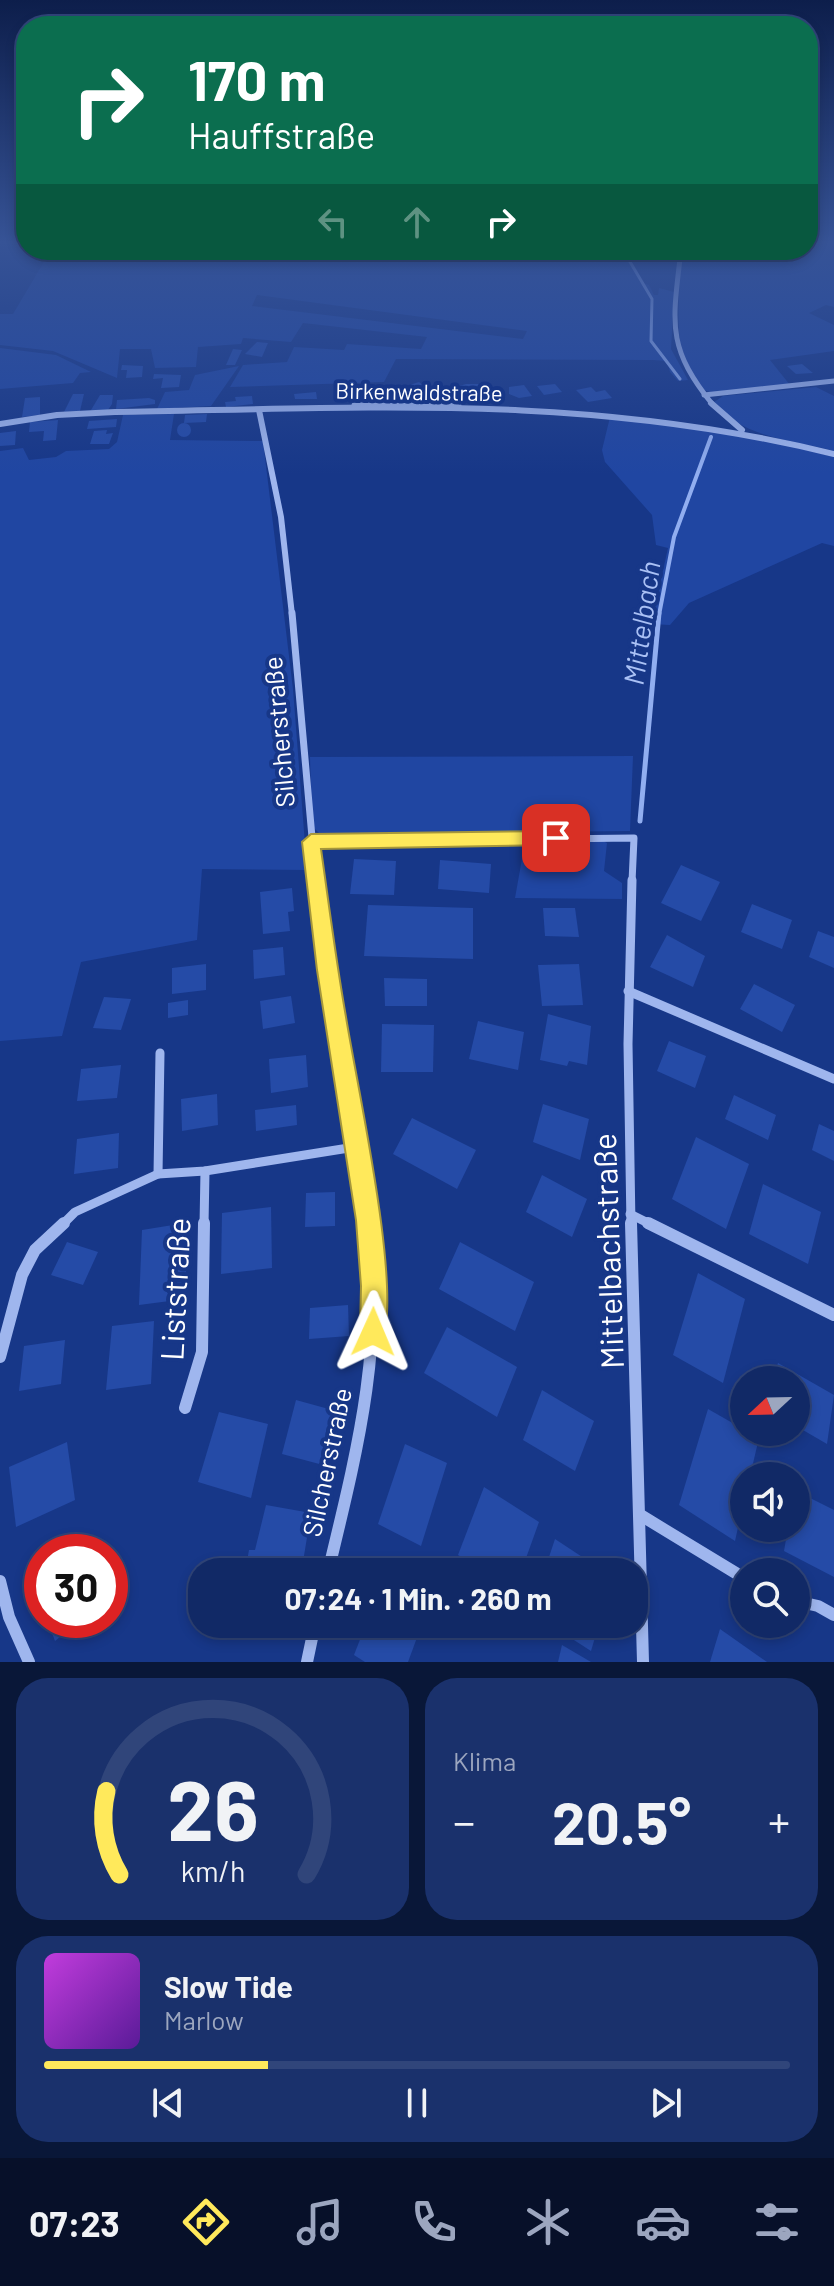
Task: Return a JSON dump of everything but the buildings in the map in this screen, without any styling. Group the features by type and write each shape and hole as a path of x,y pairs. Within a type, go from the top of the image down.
{"street":[{"path":"676,319 674,344 684,372 719,417 750,434"},
{"path":"704,395 834,381"},
{"name":"Birkenwaldstraße","path":"0,424 57,415 374,405 494,408 585,413 708,427 834,454"},
{"name":"Silcherstraße","path":"259,410 269,450 292,616 311,842 368,1220 374,1286 366,1396 331,1558"},
{"path":"708,427 719,417"},
{"name":"Mittelbachstraße","path":"311,842 634,838 628,991 630,1214 642,1516 643,1662"},
{"path":"628,991 834,1079"},
{"path":"158,1174 160,1053"},
{"path":"0,1357 15,1296 35,1250 75,1212 158,1174 205,1171 355,1147"},
{"name":"Liststraße","path":"185,1408 202,1352 205,1171"},
{"path":"630,1214 834,1315"},
{"path":"642,1516 730,1569"},
{"path":"0,1581 9,1617 29,1662"},
{"path":"810,1604 834,1615"},
{"path":"307,1662 312,1638"}],"shaded area":[{"path":"0,319 355,319 523,339 527,331 434,319 673,319 671,349 688,380 678,381 670,372 667,361 396,359 384,382 230,387 243,365 287,362 294,347 344,350 347,344 421,349 427,337 303,323 291,342 243,338 241,344 198,347 196,367 155,368 151,349 120,349 117,378 53,351 0,345"},
{"path":"679,319 821,319 834,325 834,351 770,360 790,385 750,392 710,392 696,384 687,370"},
{"path":"0,348 56,355 91,372 80,373 73,383 0,389"},
{"path":"239,366 211,406 157,409 165,392 189,390 195,375"},
{"path":"816,387 834,396 834,451 753,430 725,414 714,402 723,396"},
{"path":"174,414 170,440 263,441 293,689 307,870 202,869 197,940 81,962 62,1036 0,1041 0,451 23,448 29,460 56,457 66,451 109,449 117,442 123,415"},
{"path":"610,417 753,437 834,457 834,546 822,543 689,603 670,625 651,624 668,548 656,545 652,515 605,462 602,450"},
{"path":"633,756 630,831 320,834 312,826 310,757"},
{"path":"601,840 607,843 604,871 622,883 622,899 515,898 525,842"}],"waterway":[{"name":"Mittelbach","path":"652,319 651,341 680,379"},
{"name":"Mittelbach","path":"659,615 674,537 711,437"},
{"name":"Mittelbach","path":"640,821 659,613"}],"route":[{"path":"373,1332 374,1286 368,1220 327,970 311,842 556,838"}]}
